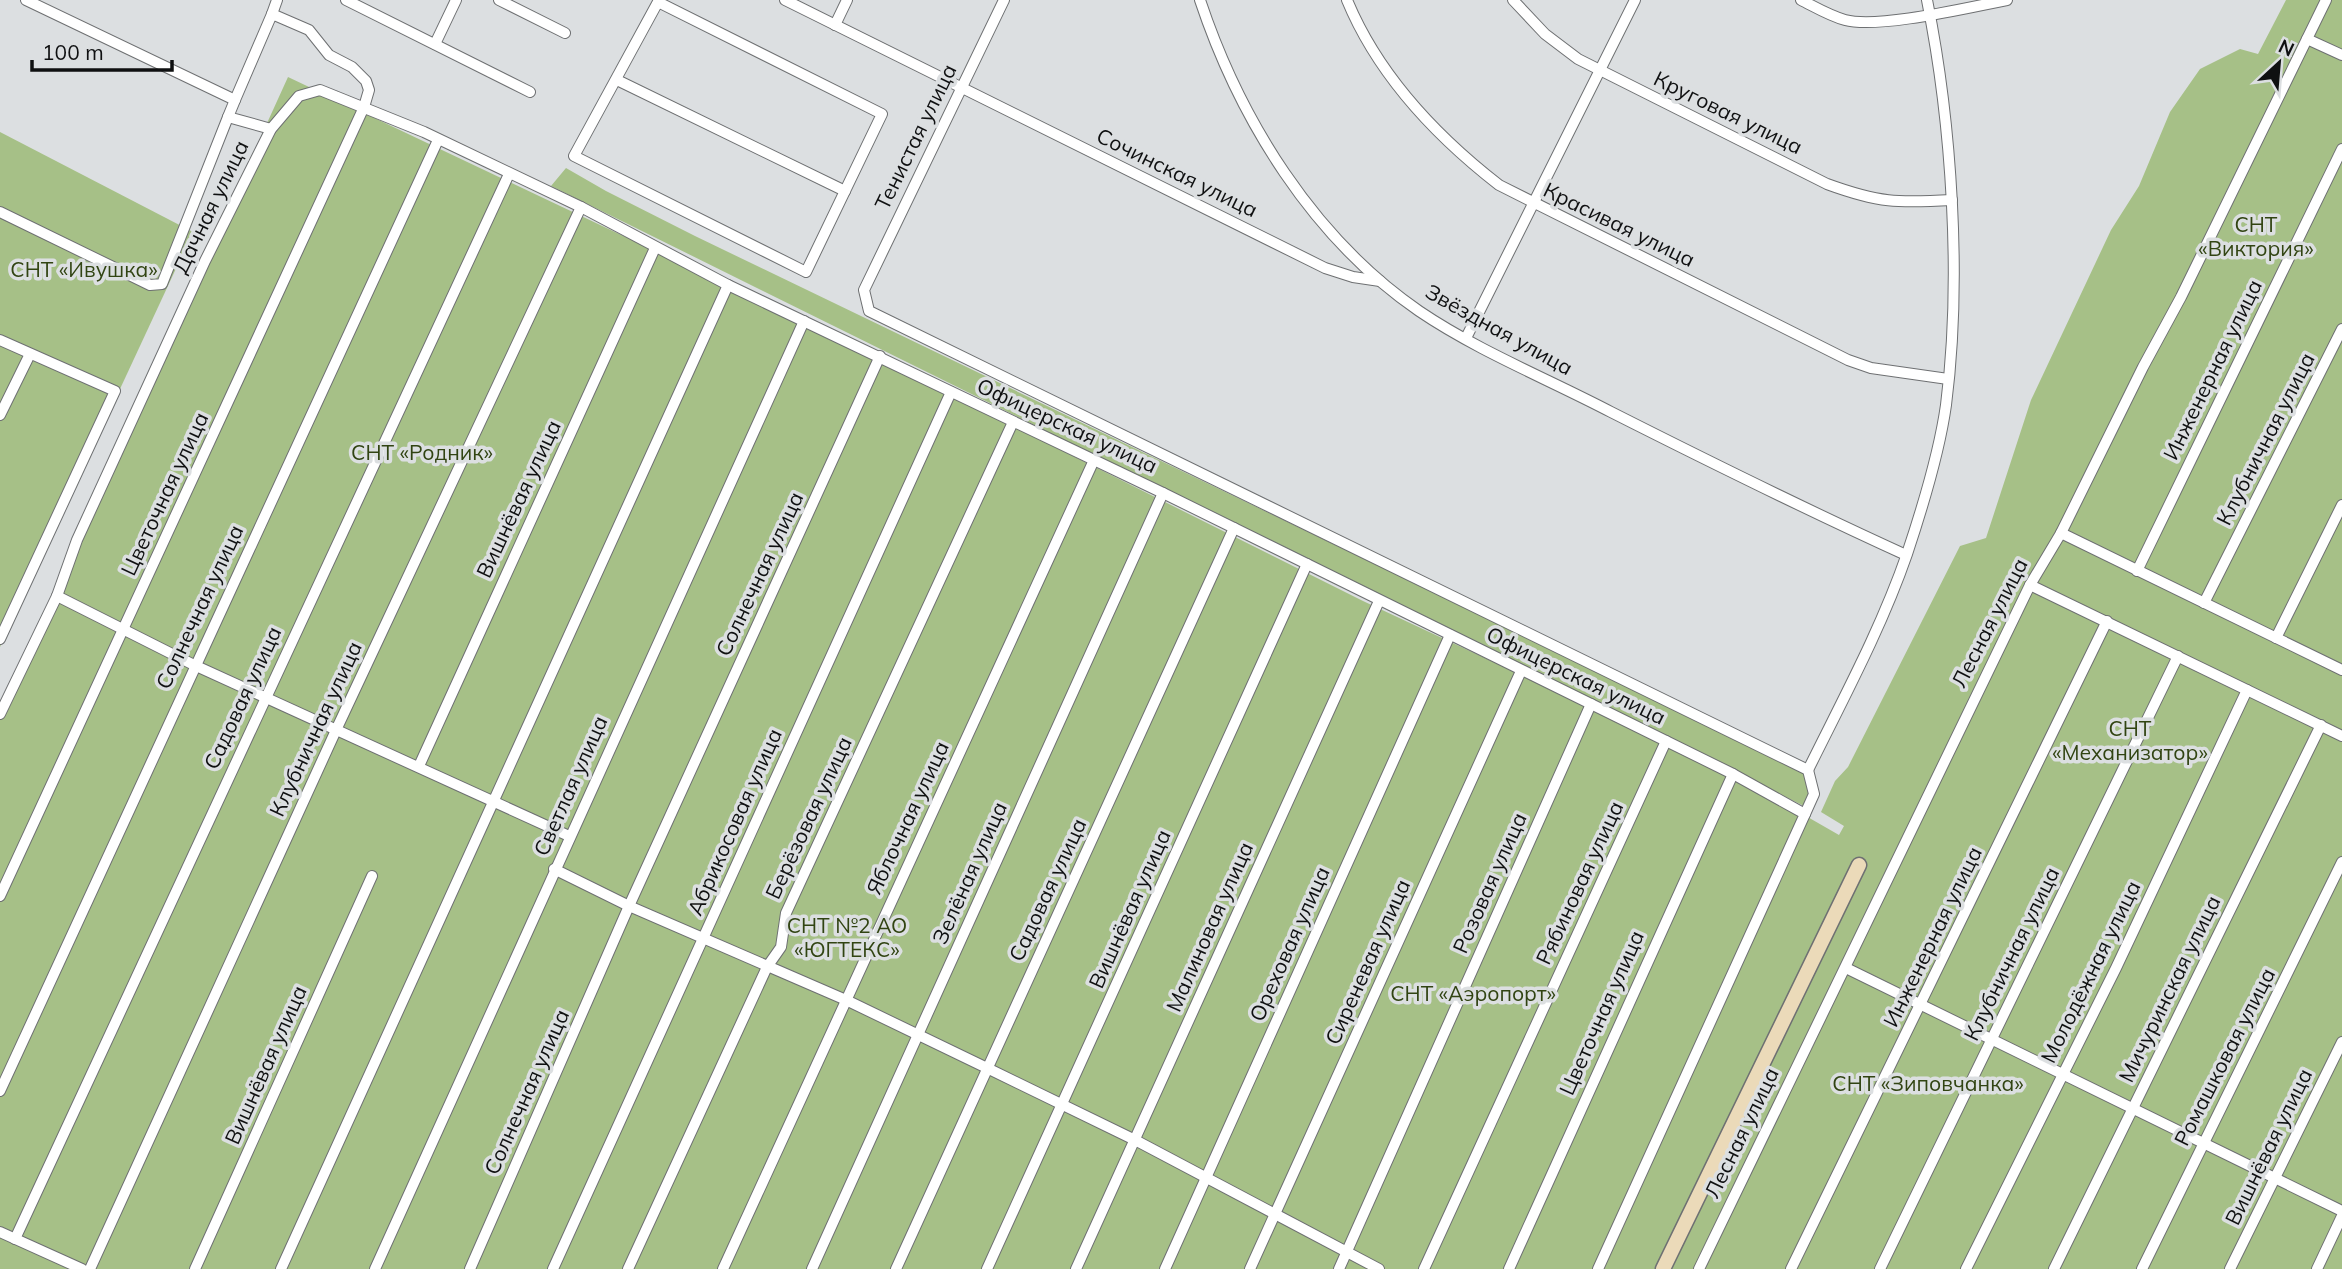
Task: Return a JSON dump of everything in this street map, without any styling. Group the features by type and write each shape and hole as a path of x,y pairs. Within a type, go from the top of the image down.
{"street":[{"path":"26,0 235,100"},
{"path":"0,212 150,285 162,284 277,0"},
{"path":"346,0 530,92"},
{"path":"435,44 456,0"},
{"path":"499,0 565,33"},
{"name":"Сочинская улица","path":"785,0 1325,268 1353,277 1380,281"},
{"path":"835,26 847,0"},
{"name":"Тенистая улица","path":"1004,0 864,290 865,304 881,319 1808,770"},
{"name":"Звёздная улица","path":"1200,0 1216,48 1245,111 1268,148 1309,205 1380,281 1420,312 1466,338 1650,432 1906,555"},
{"name":"Красивая улица","path":"1347,0 1387,71 1422,116 1476,167 1533,205 1848,360 1871,368 1948,379"},
{"name":"Круговая улица","path":"1513,0 1545,34 1599,71 1827,184 1869,200 1900,203 1952,200"},
{"path":"1466,338 1635,0"},
{"path":"1801,0 1834,16 1859,22 1930,14 2007,0"},
{"path":"1598,1269 1814,794 1808,770 1873,638 1906,555 1946,407 1954,286 1952,200 1927,0"},
{"name":"Лесная улица","path":"1699,1269 2030,585 2061,533 2326,0"},
{"path":"659,1 882,114 806,272 574,156 659,1"},
{"path":"272,14 309,30 329,55 352,67 366,81 369,90 364,107"},
{"path":"2307,39 2342,55"},
{"path":"617,80 845,191"},
{"name":"Дачная улица","path":"0,714 57,596 78,540 205,261 271,129 299,96 320,90 364,107 581,207 654,248 804,321"},
{"name":"Цветочная улица","path":"0,896 364,107"},
{"path":"228,117 271,129"},
{"name":"Солнечная улица","path":"0,1091 438,140"},
{"name":"Инженерная улица","path":"2137,571 2342,149"},
{"name":"Садовая улица","path":"15,1239 509,174"},
{"name":"Клубничная улица","path":"90,1269 337,728 581,207"},
{"name":"Вишнёвая улица","path":"419,766 654,248"},
{"path":"281,1269 728,285"},
{"name":"Офицерская улица","path":"804,321 1163,493 1733,774 1805,814"},
{"name":"Светлая улица","path":"375,1269 804,321"},
{"name":"Клубничная улица","path":"2204,603 2342,329"},
{"path":"0,340 115,391 0,639"},
{"path":"0,415 30,354"},
{"name":"Солнечная улица","path":"470,1269 629,906 880,356"},
{"name":"Абрикосовая улица","path":"553,1269 951,392"},
{"name":"Берёзовая улица","path":"628,1269 766,967 781,947 786,913 1013,422"},
{"name":"Яблочная улица","path":"723,1269 1094,460"},
{"name":"Зелёная улица","path":"812,1269 1163,493"},
{"path":"2276,638 2342,505"},
{"name":"Садовая улица","path":"896,1269 1234,528"},
{"path":"2061,533 2342,670"},
{"name":"Вишнёвая улица","path":"987,1269 1307,564"},
{"path":"2030,585 2342,736"},
{"path":"57,596 194,665 496,800 569,836"},
{"name":"Малиновая улица","path":"1076,1269 1379,601"},
{"name":"Инженерная улица","path":"1791,1269 2107,621"},
{"name":"Ореховая улица","path":"1165,1269 1450,635"},
{"name":"Клубничная улица","path":"1880,1269 2178,656"},
{"name":"Сиреневая улица","path":"1251,1269 1521,671"},
{"name":"Молодёжная улица","path":"1966,1269 2116,968 2247,690"},
{"name":"Розовая улица","path":"1339,1269 1591,704"},
{"name":"Мичуринская улица","path":"2054,1269 2321,725"},
{"name":"Рябиновая улица","path":"1424,1269 1666,741"},
{"name":"Цветочная улица","path":"1509,1269 1733,774"},
{"name":"Ромашковая улица","path":"2142,1269 2342,862"},
{"name":"Лесная улица","path":"1663,1269 1859,865"},
{"path":"554,869 629,906 846,1000 916,1037 988,1068 1135,1140 1275,1213 1346,1254 1379,1269"},
{"name":"Вишнёвая улица","path":"195,1269 372,876"},
{"path":"1846,968 2342,1211"},
{"name":"Вишнёвая улица","path":"2230,1269 2342,1042"},
{"path":"2316,1269 2342,1216"},
{"path":"0,1232 82,1269"}],"green space":[{"path":"2286,0 2342,0 2342,1269 0,1269 0,710 288,77 809,324 1363,601 1733,774 1839,835 1844,826 1821,812 1835,781 1848,767 1960,546 1986,538 2031,400 2111,230 2139,186 2170,112 2200,69 2240,49 2258,54"},
{"name":"СНТ «Ивушка»","path":"0,132 193,232 0,647"},
{"path":"566,168 695,236 1814,776 1806,807 551,186"}],"park label":[{"name":"СНТ «Виктория»","path":"2256,237"},
{"name":"СНТ «Родник»","path":"422,453"},
{"name":"СНТ «Механизатор»","path":"2130,741"},
{"name":"СНТ №2 АО «ЮГТЕКС»","path":"847,938"},
{"name":"СНТ «Аэропорт»","path":"1473,994"},
{"name":"СНТ «Зиповчанка»","path":"1928,1084"}]}
